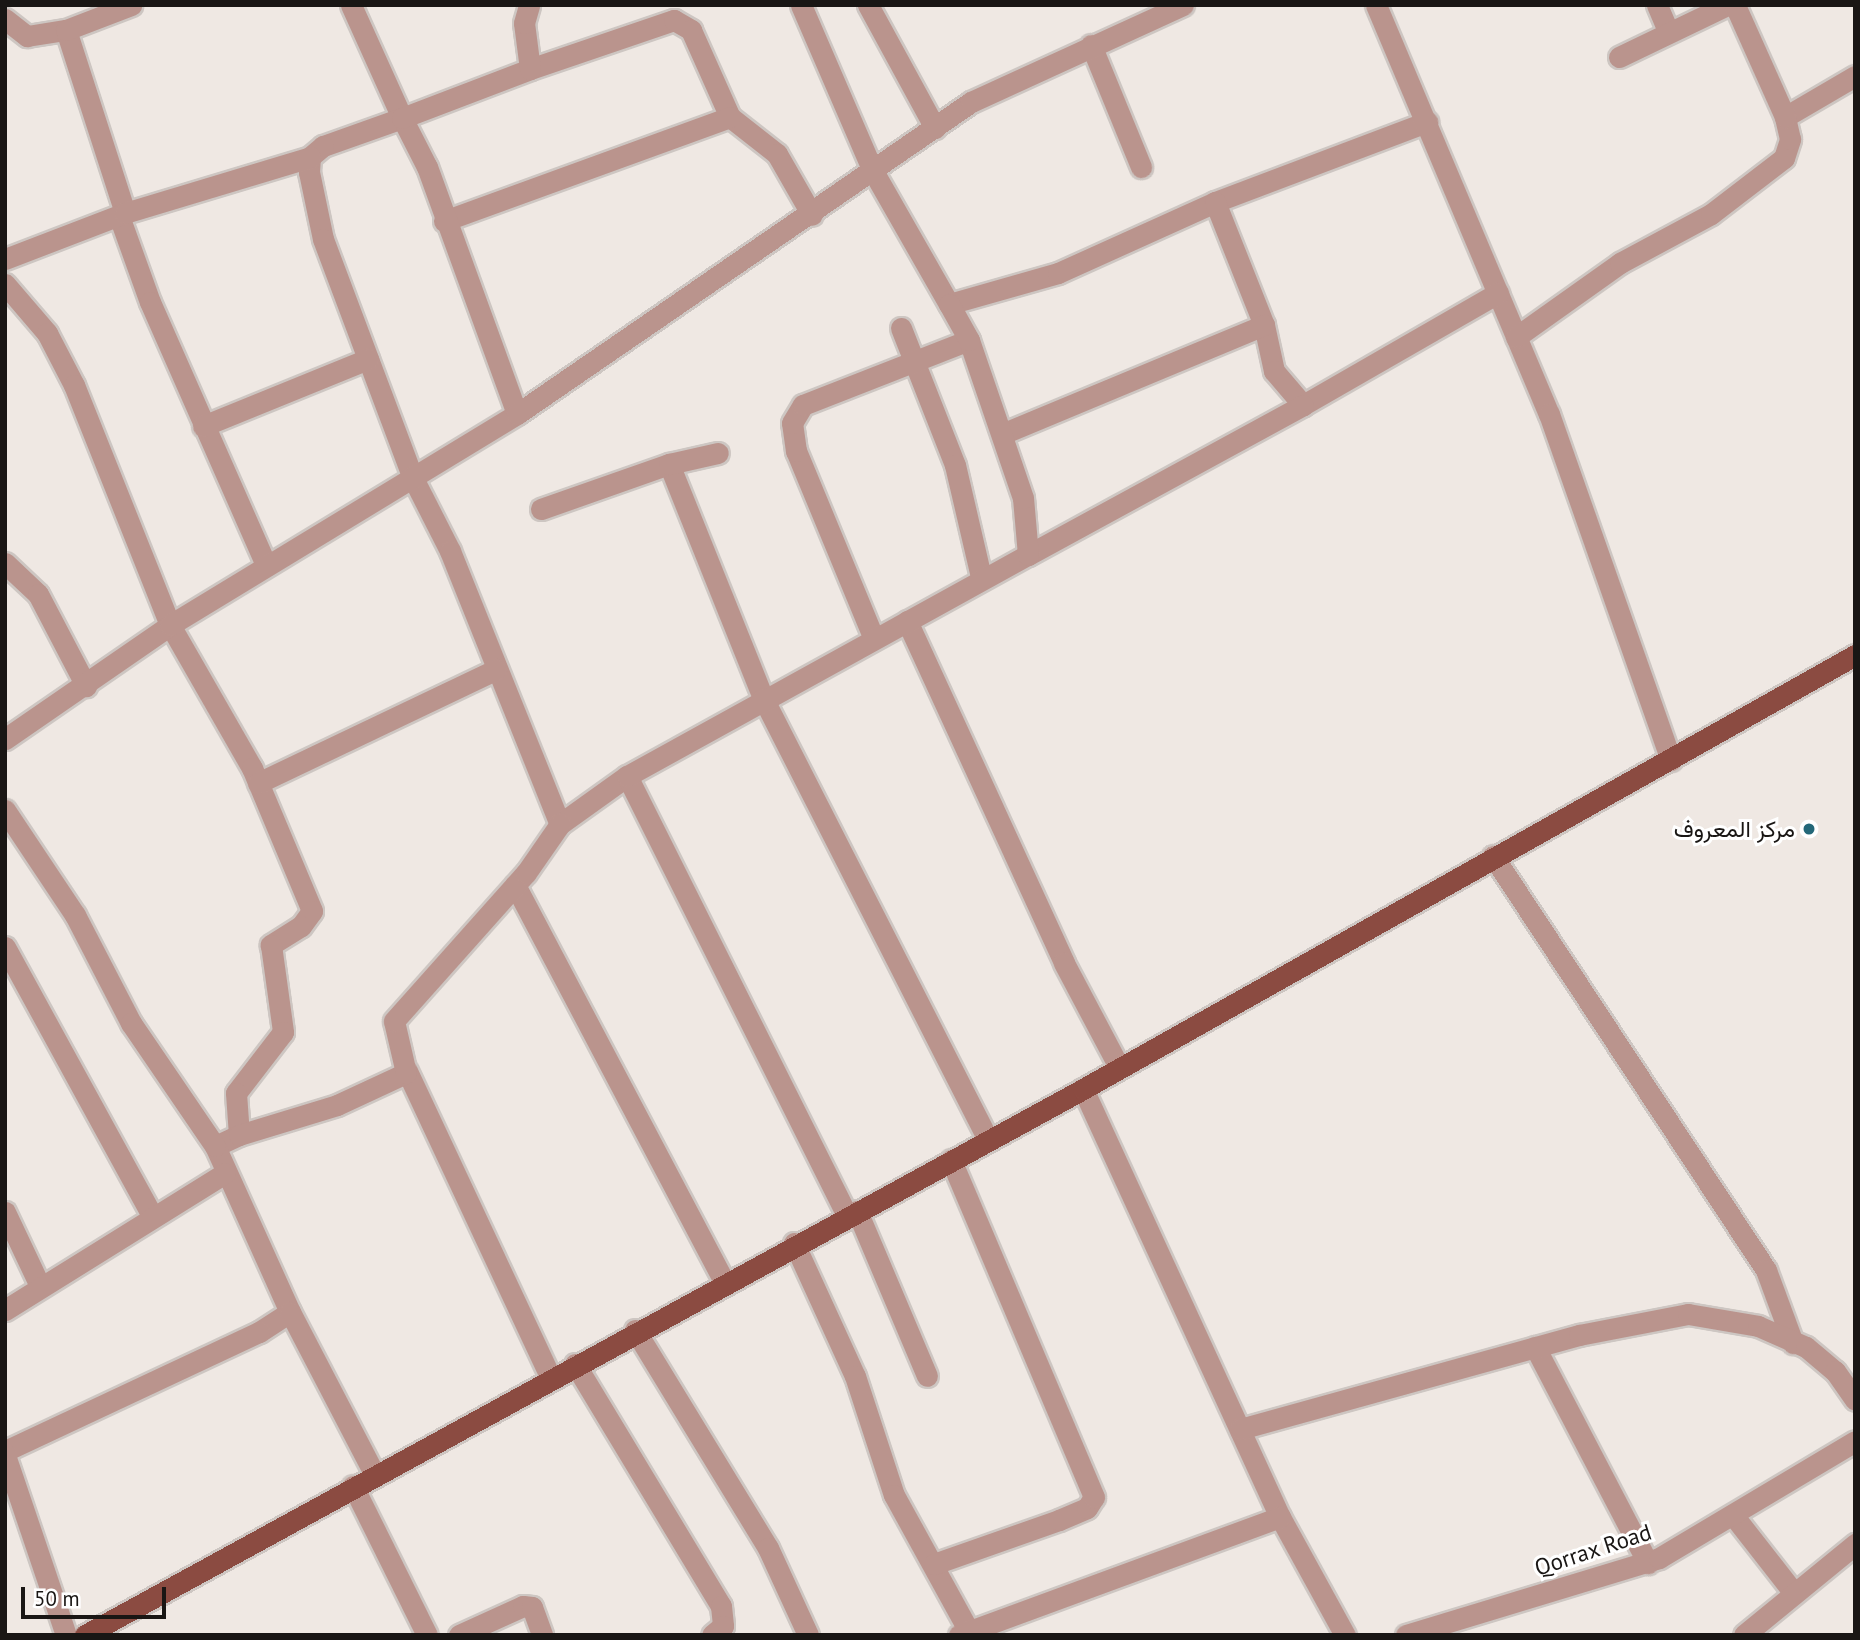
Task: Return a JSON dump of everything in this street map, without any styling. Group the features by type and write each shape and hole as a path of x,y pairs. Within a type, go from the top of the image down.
{"main road":[{"path":"85,1635 111,1628 353,1486 724,1281 1083,1089 1493,856 1854,657"}],"street":[{"path":"5,19 27,36 66,30 131,5"},
{"path":"351,5 427,167 444,221 517,414"},
{"path":"529,5 524,23 530,69"},
{"path":"801,5 873,171 969,340 1023,498 1028,555"},
{"path":"868,5 935,128"},
{"path":"1376,5 1498,293 1590,524 1671,760"},
{"path":"1657,5 1669,33"},
{"path":"1619,57 1727,5"},
{"path":"1516,337 1620,263 1673,239 1769,172 1788,150 1785,117 1735,5"},
{"path":"5,739 86,686 170,625 517,414 812,215 971,102 1176,7"},
{"path":"5,259 122,214 310,157 323,146 530,69 674,20 691,30 730,117 777,154 812,215"},
{"path":"66,30 122,214 203,426 266,565"},
{"path":"1091,45 1141,167"},
{"path":"1785,117 1855,76"},
{"path":"444,221 730,117"},
{"path":"949,304 1058,273 1215,202 1427,122"},
{"path":"310,157 323,239 412,476 450,551 495,670 560,824"},
{"path":"1215,202 1264,325 1274,371 1303,405"},
{"path":"5,284 47,333 74,385 170,625 258,783 313,911 301,926 271,945 283,1031 236,1093 239,1135"},
{"path":"551,1378 408,1071 394,1021 515,886 560,824 627,776 763,698 907,621 981,577 1028,555 1303,405 1498,293"},
{"path":"1002,434 1264,325"},
{"path":"901,328 955,465 981,577"},
{"path":"874,639 796,451 792,423 803,405 969,340"},
{"path":"203,426 368,359"},
{"path":"541,509 669,464 718,453"},
{"path":"669,464 763,698 988,1140"},
{"path":"5,563 38,594 86,686"},
{"path":"907,621 1064,963 1119,1067"},
{"path":"258,783 495,670"},
{"path":"627,776 852,1214 927,1376"},
{"path":"5,810 75,915 131,1023 215,1146 290,1312 375,1475"},
{"path":"1493,856 1766,1270 1794,1343"},
{"path":"515,886 724,1281"},
{"path":"5,947 153,1217"},
{"path":"215,1146 239,1135 337,1104 408,1071"},
{"path":"1083,1089 1280,1517 1345,1635"},
{"path":"934,1564 1059,1520 1087,1508 1094,1497 951,1160"},
{"path":"5,1310 225,1173"},
{"path":"5,1212 40,1286"},
{"path":"794,1243 855,1376 894,1495 934,1564 967,1633 1280,1517"},
{"path":"66,1635 5,1453 259,1332 290,1312"},
{"path":"1240,1429 1535,1348 1688,1314 1758,1326 1794,1343 1824,1361 1855,1400"},
{"path":"635,1330 768,1548 808,1635"},
{"path":"1535,1348 1648,1563"},
{"path":"575,1364 721,1606 723,1626 712,1635"},
{"name":"Qorrax Road","path":"1406,1635 1648,1563 1855,1441"},
{"path":"353,1486 427,1635"},
{"path":"1733,1515 1794,1593"},
{"path":"1756,1631 1794,1593 1854,1546"},
{"path":"459,1635 523,1605 532,1607 542,1635"}],"place":[{"name":"مركز المعروف","path":"1809,829"}]}
